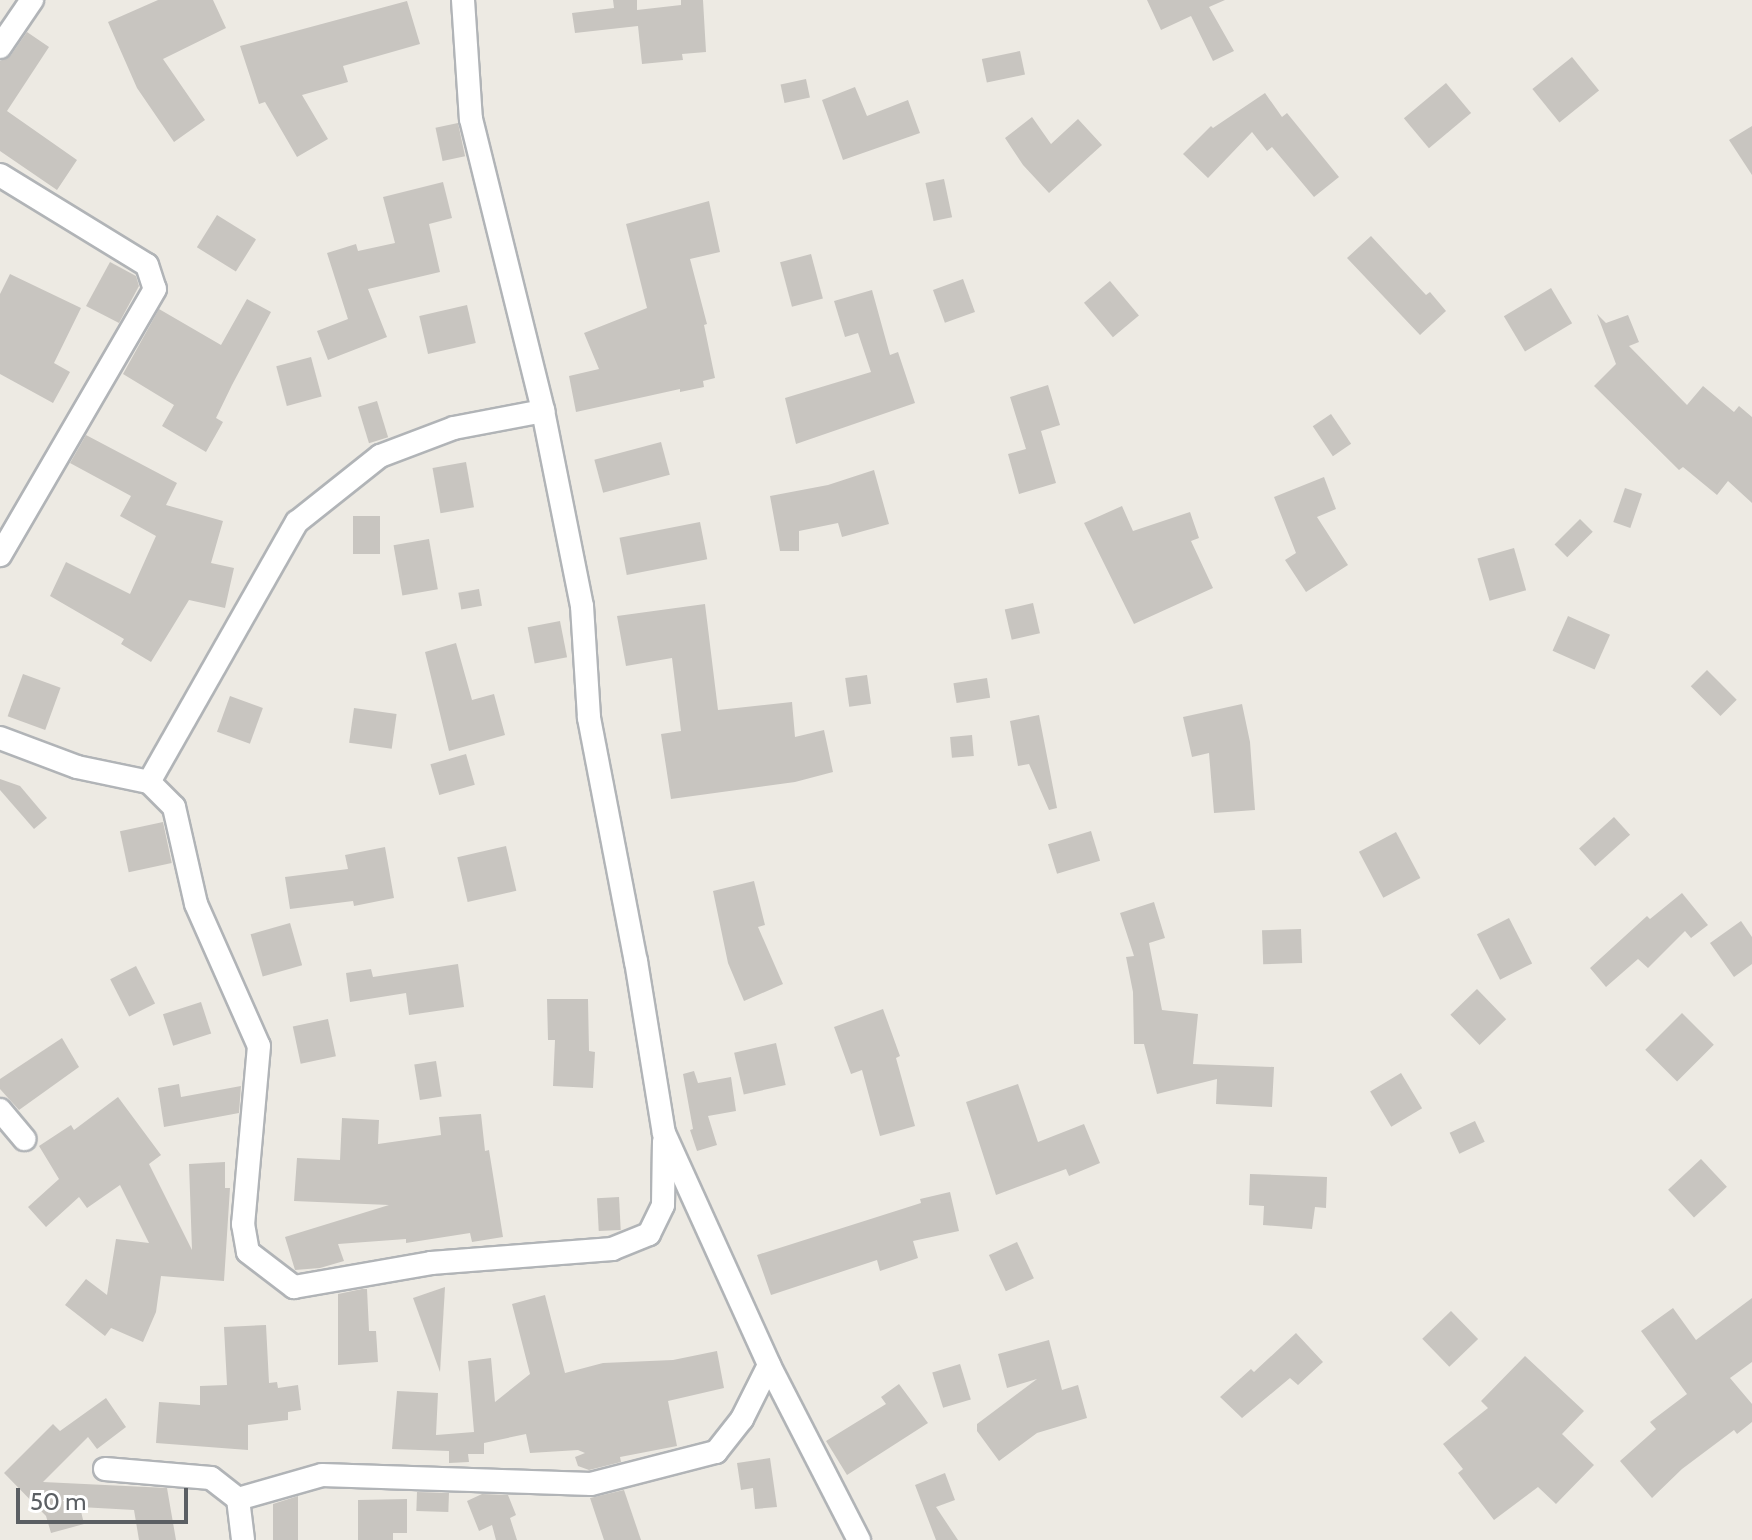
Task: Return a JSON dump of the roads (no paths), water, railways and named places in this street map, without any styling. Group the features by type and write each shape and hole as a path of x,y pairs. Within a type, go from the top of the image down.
{"street":[{"path":"0,47 32,0"},
{"path":"0,738 77,767 149,782 174,807 196,904 259,1046 243,1224 248,1252 294,1287 431,1263 612,1249 649,1234 663,1205 664,1133 636,961 589,718 582,606 543,411 471,119 463,0"},
{"path":"0,175 147,265 155,289 0,555"},
{"path":"149,782 297,522 380,456 454,428 543,411"},
{"path":"0,1110 24,1139"},
{"path":"664,1133 769,1365 859,1540"},
{"path":"238,1499 322,1475 591,1484 716,1452 742,1419 769,1365"},
{"path":"105,1469 211,1478 238,1499 243,1540"}]}
